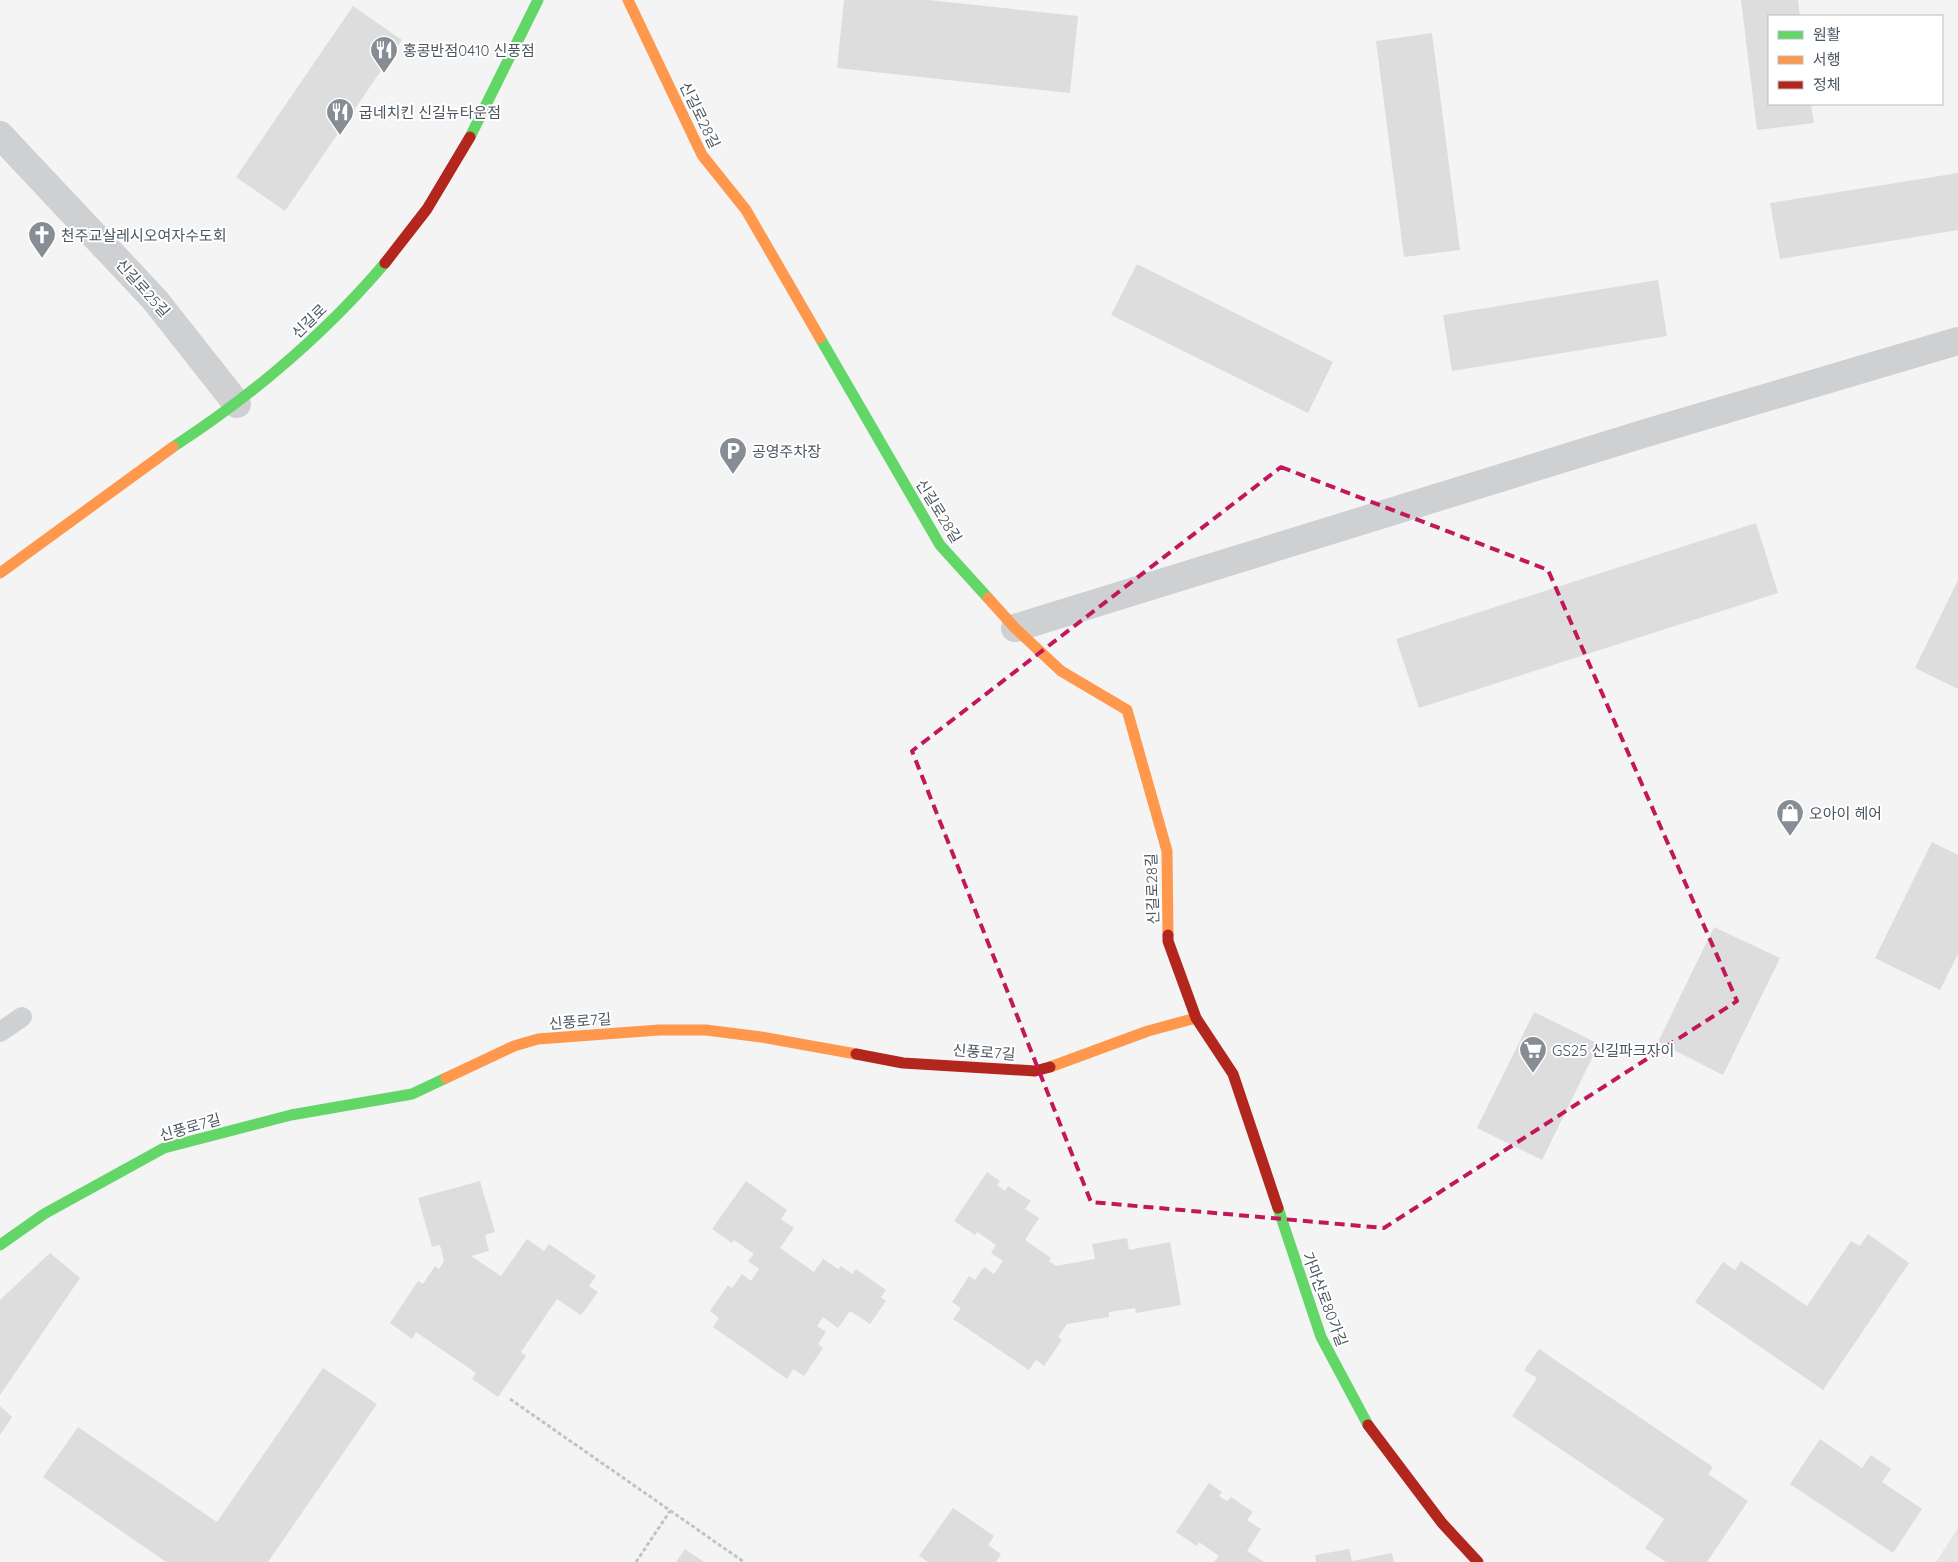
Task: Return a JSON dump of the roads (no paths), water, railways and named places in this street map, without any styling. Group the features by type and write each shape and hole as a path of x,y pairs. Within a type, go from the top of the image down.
{"street":[{"name":"신길로","path":"0,574 153,460 237,404 290,360 335,317 408,235 441,186 466,142 538,0"},
{"name":"신길로28길","path":"628,0 702,155 746,210 940,546 1016,628 1061,671 1127,710 1166,851 1168,942 1196,1018"},
{"name":"신길로25길","path":"0,135 155,300 237,404"},
{"path":"1016,628 1646,433 1958,342"},
{"name":"신풍로7길","path":"0,1245 44,1214 164,1148 291,1115 412,1094 514,1046 538,1039 659,1030 706,1030 762,1037 903,1063 1035,1071 1068,1062 1148,1031 1196,1018"},
{"name":"가마산로80가길","path":"1196,1018 1233,1074 1321,1337 1373,1436 1442,1523 1478,1562"}],"lane":[{"path":"0,1032 22,1017"}],"place":[{"name":"홍콩반점0410 신풍점","path":"384,74"},
{"name":"굽네치킨 신길뉴타운점","path":"340,136"},
{"name":"천주교살레시오여자수도회","path":"42,259"},
{"name":"공영주차장","path":"733,475"},
{"name":"오아이 헤어","path":"1790,837"},
{"name":"GS25 신길파크자이","path":"1533,1074"}]}
